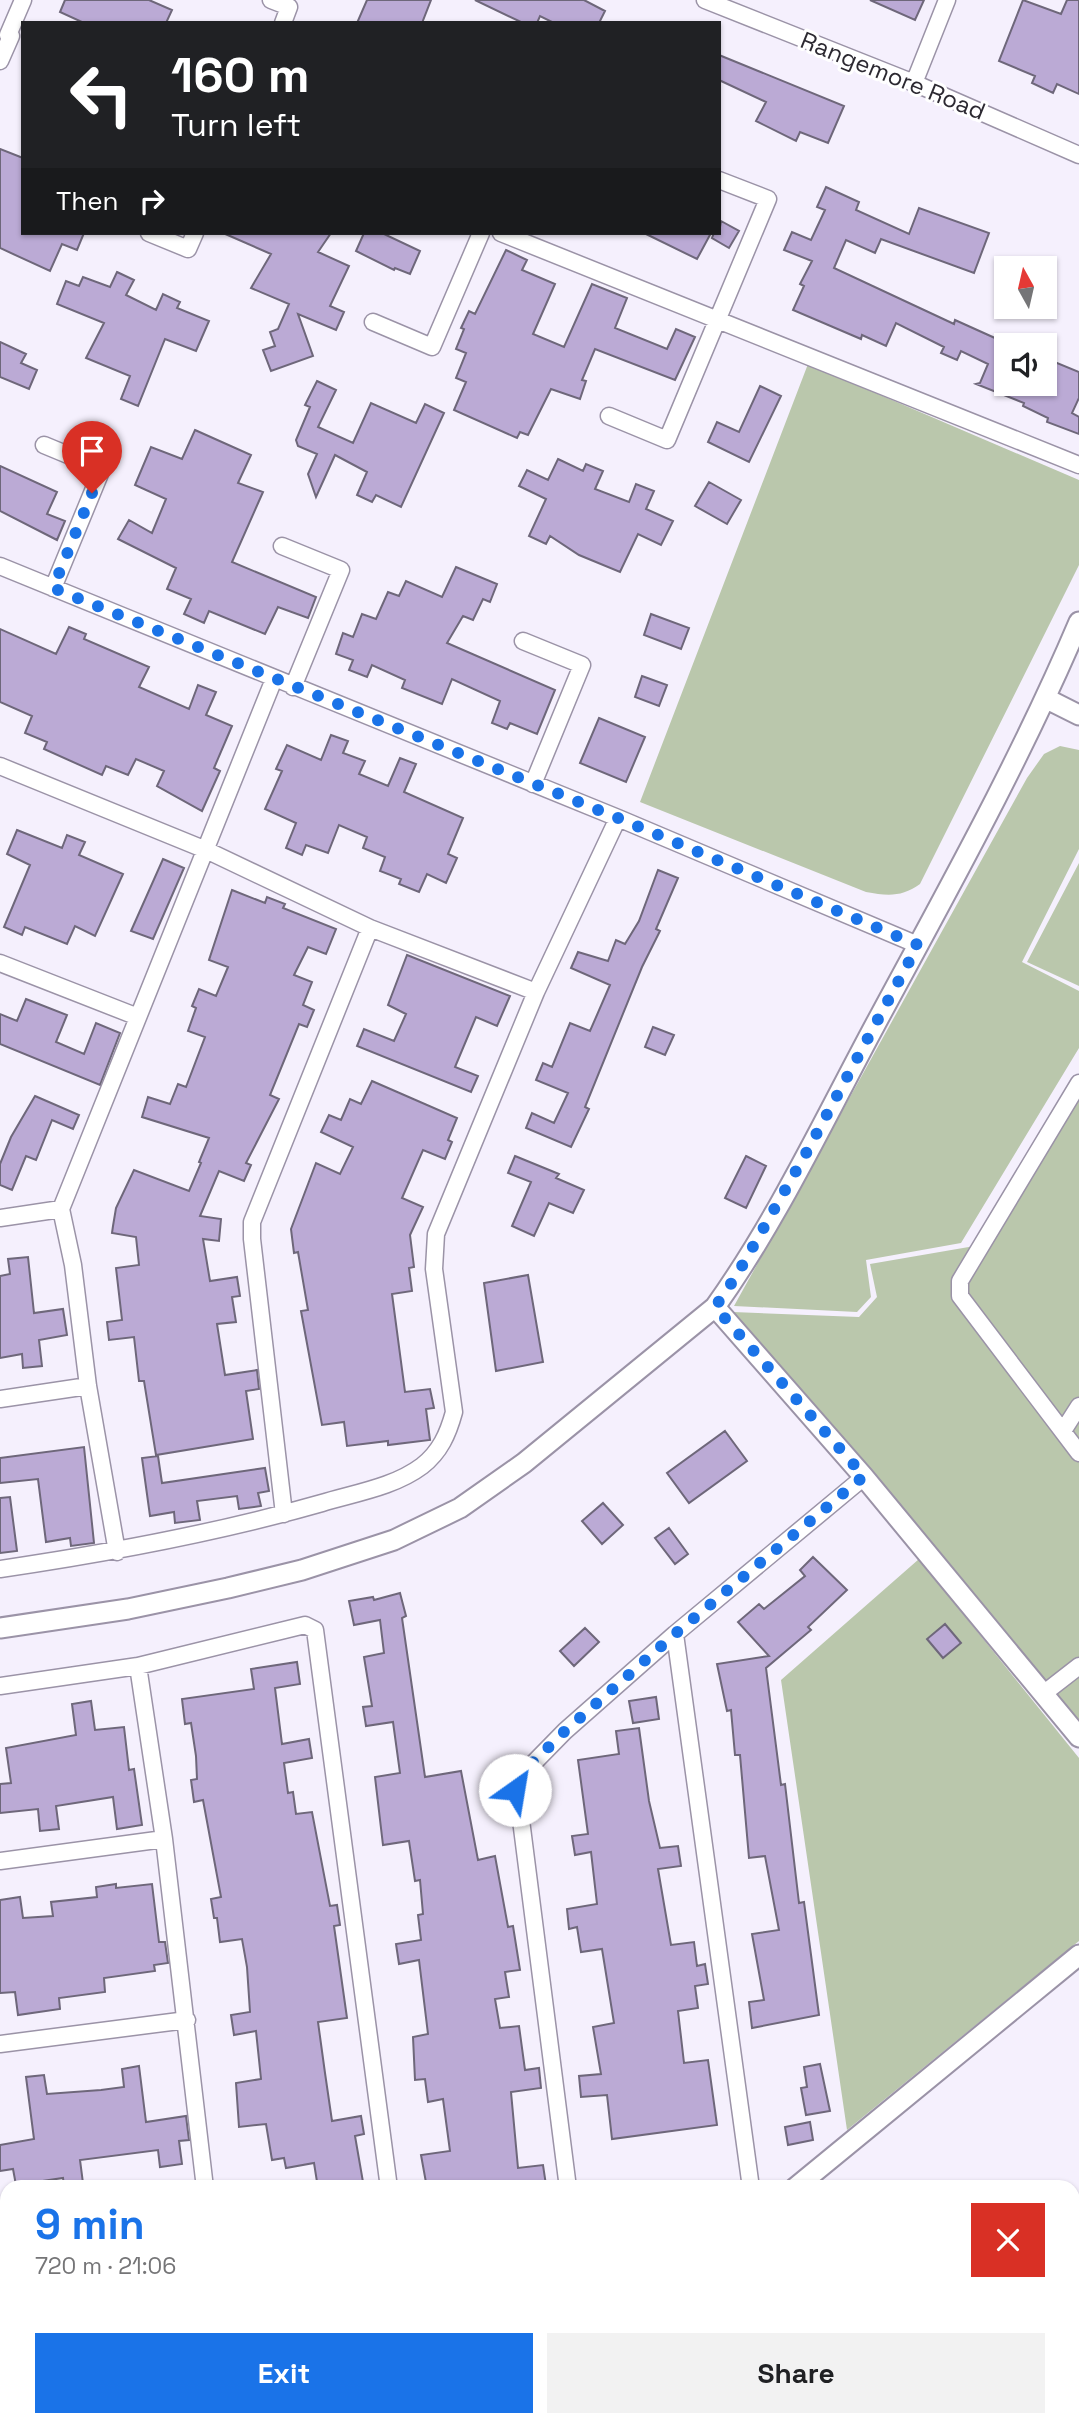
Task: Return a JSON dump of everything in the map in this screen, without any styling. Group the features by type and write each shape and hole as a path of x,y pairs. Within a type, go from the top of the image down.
{"street":[{"path":"0,61 23,0"},
{"path":"271,0 289,7 284,21"},
{"name":"Rangemore Road","path":"705,0 1078,151"},
{"path":"914,83 947,0"},
{"path":"609,416 667,440 768,200 721,181"},
{"path":"154,235 188,249 194,235"},
{"path":"373,322 432,347 480,235"},
{"path":"506,235 1079,466"},
{"path":"44,445 102,469 53,588"},
{"path":"282,546 341,570 293,687"},
{"path":"0,566 618,818 918,945"},
{"path":"0,1628 128,1609 228,1588 302,1570 394,1540 460,1508 524,1463 715,1307 735,1278 804,1157 918,945 1046,699 1079,622"},
{"path":"523,641 582,665 533,784"},
{"path":"117,1552 88,1386 74,1265 61,1209 274,679"},
{"path":"1046,699 1079,715"},
{"path":"0,766 206,850 370,928 536,992"},
{"path":"0,1569 117,1552 284,1514 391,1481 420,1467 436,1452 447,1434 454,1412 434,1269 436,1234 536,992 618,818"},
{"path":"284,1514 252,1222 370,928"},
{"path":"0,963 138,1017"},
{"path":"1079,1083 960,1281 960,1296 1079,1453"},
{"path":"0,1218 61,1209"},
{"path":"715,1307 864,1476 1079,1737"},
{"path":"0,1399 88,1386"},
{"path":"1063,1431 1079,1406"},
{"path":"567,2180 516,1781 565,1731 675,1634 864,1476"},
{"path":"0,1686 138,1666 304,1625 315,1630 388,2180"},
{"path":"675,1634 750,2180"},
{"path":"138,1666 164,1839 204,2180"},
{"path":"1043,1694 1079,1666"},
{"path":"0,1861 164,1839"},
{"path":"804,2180 1079,1955"},
{"path":"0,2044 187,2020"}],"green space":[{"path":"808,364 1079,480 1079,565 920,884 894,894 866,892 640,802"},
{"path":"1060,746 1079,750 1079,849 1022,962 1079,991 1079,1048 961,1243 866,1260 871,1297 857,1312 734,1306 1027,778 1044,754"},
{"path":"1079,863 1079,986 1027,962"},
{"path":"1079,1098 1079,1722 733,1312 859,1317 877,1297 870,1264 992,1243"},
{"path":"919,1559 1079,1758 1079,1941 847,2130 781,1680"}],"building":[{"path":"65,0 149,0 172,10 167,21 80,21 60,12"},
{"path":"367,0 431,0 423,21 358,21"},
{"path":"475,0 584,0 605,11 600,21 550,21 540,16 538,21 519,21"},
{"path":"870,0 924,0 915,20"},
{"path":"1023,0 1061,14 1067,0 1079,0 1079,94 1057,84 1053,93 1032,83 1035,76 999,61"},
{"path":"721,56 844,106 828,143 800,132 796,141 756,121 766,102 721,81"},
{"path":"0,149 21,157 21,235 83,235 77,250 62,244 50,271 0,248"},
{"path":"826,187 859,202 856,210 909,234 919,208 989,233 974,273 881,239 875,253 846,240 834,268 954,324 955,320 994,338 994,391 976,384 980,383 988,364 961,351 957,360 941,353 944,347 896,323 886,346 862,335 861,339 793,310 804,286 800,284 812,261 784,250 792,232 811,240 825,210 817,207"},
{"path":"721,221 739,231 729,248 712,238 713,235 721,235"},
{"path":"228,235 330,235 318,252 349,266 330,306 344,312 336,330 298,314 313,356 271,371 263,350 275,346 270,332 278,329 289,304 251,288 271,254"},
{"path":"363,235 386,235 420,251 410,274 395,268 394,270 356,251"},
{"path":"648,235 710,235 697,259"},
{"path":"506,250 527,260 522,270 555,284 533,334 564,347 592,284 627,298 615,328 667,349 676,329 695,337 675,380 595,349 582,380 586,381 580,399 551,389 528,435 520,432 517,438 454,410 466,382 456,378 466,353 456,349 464,329 461,328 469,311 475,314"},
{"path":"117,272 134,280 126,295 156,310 163,294 180,302 177,308 209,321 196,351 165,339 138,406 121,399 130,376 86,358 104,323 57,304 66,281 79,286 83,277 110,287"},
{"path":"0,342 26,354 21,363 37,370 29,389 0,377"},
{"path":"1057,363 1079,372 1079,398 1072,413 1079,417 1079,434 1047,422 1048,418 1023,406 1024,403 1006,396 1057,396"},
{"path":"317,381 336,390 318,427 353,443 371,403 416,423 425,404 444,413 401,507 376,495 372,502 357,495 367,472 335,455 316,497 308,474 317,454 298,446 296,440 310,407 305,405"},
{"path":"760,386 781,396 749,462 708,442 717,422 739,432"},
{"path":"195,430 251,455 238,483 263,492 232,562 316,597 308,618 278,607 265,634 209,611 204,623 184,614 191,599 167,589 176,568 118,539 129,520 152,533 166,499 135,485 151,447 182,459"},
{"path":"558,459 583,471 586,464 603,471 595,489 629,502 636,484 654,491 646,509 673,521 661,545 638,534 620,572 579,555 550,536 546,544 529,536 546,499 519,486 527,470 548,480"},
{"path":"0,466 57,492 47,514 65,521 57,540 0,511"},
{"path":"709,482 741,500 727,524 695,506"},
{"path":"456,567 497,584 490,602 483,599 473,620 463,616 447,643 555,690 537,734 510,723 507,729 492,723 500,701 452,679 442,704 402,688 405,680 372,665 367,677 349,670 353,660 336,654 343,633 353,637 362,614 376,619 388,592 399,596 406,581 442,597"},
{"path":"651,614 689,628 681,649 644,635"},
{"path":"69,627 86,634 84,639 149,667 139,687 189,709 198,685 216,692 206,715 232,726 214,768 220,771 202,811 157,786 164,771 136,759 128,775 106,766 102,775 44,749 47,742 25,733 32,716 0,702 0,629 56,654"},
{"path":"642,676 667,685 659,706 635,697"},
{"path":"599,718 645,737 626,782 580,763"},
{"path":"331,735 348,741 343,753 365,761 359,774 388,786 400,758 416,764 404,792 463,818 448,854 457,858 446,883 427,874 419,892 399,884 401,879 380,871 385,857 363,848 367,837 339,825 328,853 306,845 302,855 286,848 296,823 265,809 282,771 276,769 287,745 321,760"},
{"path":"17,830 62,848 67,835 85,842 79,855 123,874 95,936 75,926 67,944 25,927 22,935 4,927 30,865 7,854"},
{"path":"163,859 184,868 153,939 131,931"},
{"path":"658,870 678,878 656,929 660,931 642,967 585,1107 589,1109 571,1147 526,1128 532,1113 554,1123 568,1093 536,1080 543,1063 552,1067 570,1023 590,1031 610,985 571,968 578,952 608,961 616,940 625,944 639,921"},
{"path":"232,890 265,903 267,897 285,904 283,908 336,929 326,954 308,947 294,975 312,982 303,1005 314,1010 307,1027 299,1024 270,1095 279,1099 246,1163 251,1165 244,1181 219,1171 200,1216 221,1219 219,1241 203,1239 210,1281 237,1277 240,1296 232,1297 236,1322 217,1324 225,1375 257,1370 259,1389 246,1391 253,1439 156,1455 144,1381 139,1381 134,1337 109,1340 107,1322 122,1320 116,1268 139,1265 136,1237 112,1233 116,1208 134,1170 189,1191 201,1163 199,1162 209,1138 142,1117 148,1097 170,1104 178,1084 186,1087 205,1037 188,1031 196,1008 192,1006 199,989 216,996 228,967 209,960"},
{"path":"407,955 510,996 497,1026 476,1017 455,1067 478,1076 471,1092 357,1046 364,1029 394,1041 406,1014 388,1005"},
{"path":"26,999 67,1015 56,1042 84,1054 96,1023 120,1033 100,1085 0,1044 0,1014 17,1021"},
{"path":"653,1027 674,1035 665,1055 645,1047"},
{"path":"372,1081 457,1118 448,1140 452,1142 445,1159 423,1150 402,1198 423,1207 410,1235 414,1267 409,1268 412,1291 392,1294 405,1392 430,1389 434,1408 426,1409 430,1440 347,1446 344,1422 322,1425 301,1311 308,1310 298,1252 294,1253 291,1229 316,1163 340,1174 353,1147 321,1132 329,1115 341,1120 350,1099 361,1104"},
{"path":"35,1096 79,1115 73,1129 52,1120 36,1160 26,1156 12,1190 0,1185 0,1164 11,1137"},
{"path":"515,1156 559,1174 556,1178 584,1190 573,1213 549,1203 534,1236 512,1226 531,1182 508,1173"},
{"path":"746,1156 766,1166 746,1208 725,1198"},
{"path":"28,1257 34,1313 63,1309 67,1335 39,1340 42,1366 23,1368 22,1354 0,1358 0,1276 10,1274 8,1259"},
{"path":"528,1275 543,1362 496,1371 484,1283"},
{"path":"725,1431 747,1461 689,1503 667,1473"},
{"path":"84,1447 94,1543 71,1546 70,1538 46,1542 38,1479 0,1483 0,1458"},
{"path":"158,1456 162,1483 265,1468 269,1491 258,1493 261,1506 239,1509 237,1496 197,1501 200,1520 175,1523 174,1512 150,1516 142,1458"},
{"path":"10,1497 17,1551 0,1553 0,1498"},
{"path":"603,1503 623,1525 602,1544 582,1521"},
{"path":"669,1528 688,1554 675,1564 655,1538"},
{"path":"813,1557 847,1590 808,1627 811,1630 766,1668 781,1785 785,1784 799,1903 804,1902 819,2015 752,2028 749,2002 764,2000 752,1934 779,1930 765,1856 749,1858 740,1755 735,1755 731,1710 727,1711 717,1664 769,1656 738,1622 759,1604 764,1609 805,1576 800,1570"},
{"path":"400,1593 406,1616 402,1618 425,1777 461,1771 478,1860 495,1856 508,1927 513,1926 520,1970 505,1972 509,1997 495,1999 500,2028 519,2026 525,2070 539,2068 541,2088 511,2092 518,2168 543,2165 545,2180 426,2180 421,2155 450,2151 443,2099 428,2102 425,2079 415,2080 413,2037 428,2034 419,1960 399,1964 396,1944 421,1940 418,1915 423,1914 420,1880 415,1881 409,1841 383,1845 375,1777 400,1773 393,1722 366,1726 363,1707 372,1706 364,1657 384,1653 380,1620 354,1625 349,1601 373,1597 374,1600"},
{"path":"945,1624 961,1643 943,1658 927,1639"},
{"path":"585,1628 599,1642 574,1666 560,1651"},
{"path":"297,1662 300,1684 275,1688 282,1744 309,1739 312,1758 284,1763 288,1793 293,1792 296,1814 312,1812 330,1906 337,1905 340,1925 334,1926 347,2018 318,2022 332,2121 361,2116 364,2134 355,2136 363,2180 317,2180 314,2163 286,2168 284,2158 272,2160 266,2124 239,2127 236,2083 261,2079 256,2031 234,2035 231,2015 250,2012 247,1967 242,1939 220,1942 217,1918 214,1918 211,1899 221,1897 203,1800 194,1802 191,1780 197,1779 196,1756 191,1723 185,1724 182,1699 254,1689 251,1669"},
{"path":"656,1697 659,1719 633,1723 629,1701"},
{"path":"91,1701 95,1730 124,1727 129,1770 134,1769 142,1825 117,1829 113,1797 56,1806 59,1829 40,1831 38,1809 0,1813 0,1784 11,1783 6,1748 76,1735 72,1704"},
{"path":"639,1728 649,1801 660,1848 678,1846 681,1866 658,1869 671,1945 694,1942 697,1966 705,1964 708,1984 695,1986 698,2008 678,2011 684,2063 708,2060 717,2125 612,2139 607,2095 581,2097 579,2076 601,2074 593,2027 614,2023 602,1949 581,1952 577,1927 569,1929 567,1909 597,1904 591,1852 575,1855 572,1836 588,1834 578,1760 619,1754 616,1731"},
{"path":"116,1884 116,1888 152,1884 159,1942 165,1942 168,1963 154,1965 155,1971 104,1978 105,1992 59,1998 60,2009 18,2015 15,1992 0,1993 0,1900 20,1897 23,1918 53,1916 51,1902 97,1897 96,1887"},
{"path":"820,2064 830,2111 806,2115 801,2088 807,2087 804,2067"},
{"path":"139,2066 146,2122 186,2116 189,2140 179,2141 182,2164 160,2167 158,2150 80,2160 83,2180 15,2180 13,2169 0,2171 0,2145 34,2139 26,2077 44,2075 47,2094 101,2090 124,2087 122,2069"},
{"path":"810,2122 813,2140 788,2145 785,2127"}],"route":[{"path":"92,493 53,588 618,818 918,945 804,1157 735,1278 715,1307 864,1476 675,1634 565,1731 523,1772 516,1781 515,1790"}]}
